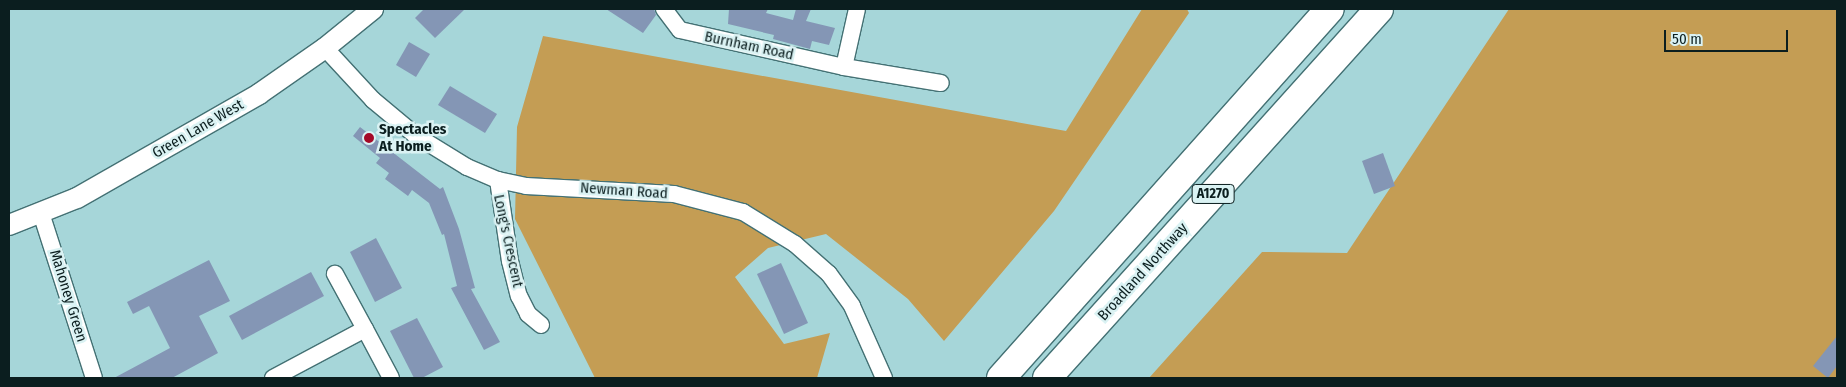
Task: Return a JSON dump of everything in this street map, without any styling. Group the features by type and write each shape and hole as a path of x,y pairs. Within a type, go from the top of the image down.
{"highway":[{"name":"A1270","path":"1001,378 1330,9"},
{"name":"Broadland Northway","path":"1047,378 1379,9"}],"street":[{"name":"Green Lane West","path":"9,226 77,198 259,94 325,48 373,9"},
{"name":"Burnham Road","path":"664,9 680,30 844,66 941,83"},
{"path":"844,66 857,9"},
{"name":"Newman Road","path":"325,48 373,100 415,135 467,167 498,180 526,186 674,194 743,212 795,244 829,274 852,306 884,378"},
{"name":"Long's Crescent","path":"498,180 510,261 520,296 528,314 542,325"},
{"name":"Mahoney Green","path":"41,213 94,378"},
{"path":"335,274 390,378"},
{"path":"273,378 365,330"}],"shaded area":[{"path":"1142,9 1187,9 1189,13 1054,211 944,341 908,299 826,234 768,248 735,277 784,344 830,333 817,378 595,378 515,219 517,127 543,36 1066,131"},
{"path":"1509,9 1837,9 1837,378 1149,378 1262,252 1347,253"}],"building":[{"path":"424,9 465,9 435,38 415,18"},
{"path":"606,9 654,9 656,15 643,33"},
{"path":"729,9 768,9 766,13 793,20 796,9 811,9 806,21 835,28 829,45 812,41 810,49 773,39 774,35 728,24"},
{"path":"409,42 430,54 416,77 396,65"},
{"path":"450,86 497,114 485,133 438,105"},
{"path":"360,127 440,189 443,187 459,229 475,288 471,289 500,342 484,350 451,288 457,286 444,234 442,235 429,203 412,190 408,196 385,179 389,173 376,163 380,158 353,136"},
{"path":"1383,153 1395,186 1374,194 1362,161"},
{"path":"376,238 402,288 375,302 350,252"},
{"path":"209,260 230,301 199,316 218,353 172,378 114,378 170,348 149,306 133,314 127,302"},
{"path":"781,263 808,323 784,334 757,274"},
{"path":"311,272 324,296 242,340 229,316"},
{"path":"417,318 443,367 422,378 414,378 390,331"},
{"path":"1837,336 1837,366 1828,378 1813,366"}],"place":[{"name":"Spectacles At Home","path":"369,138"}]}
